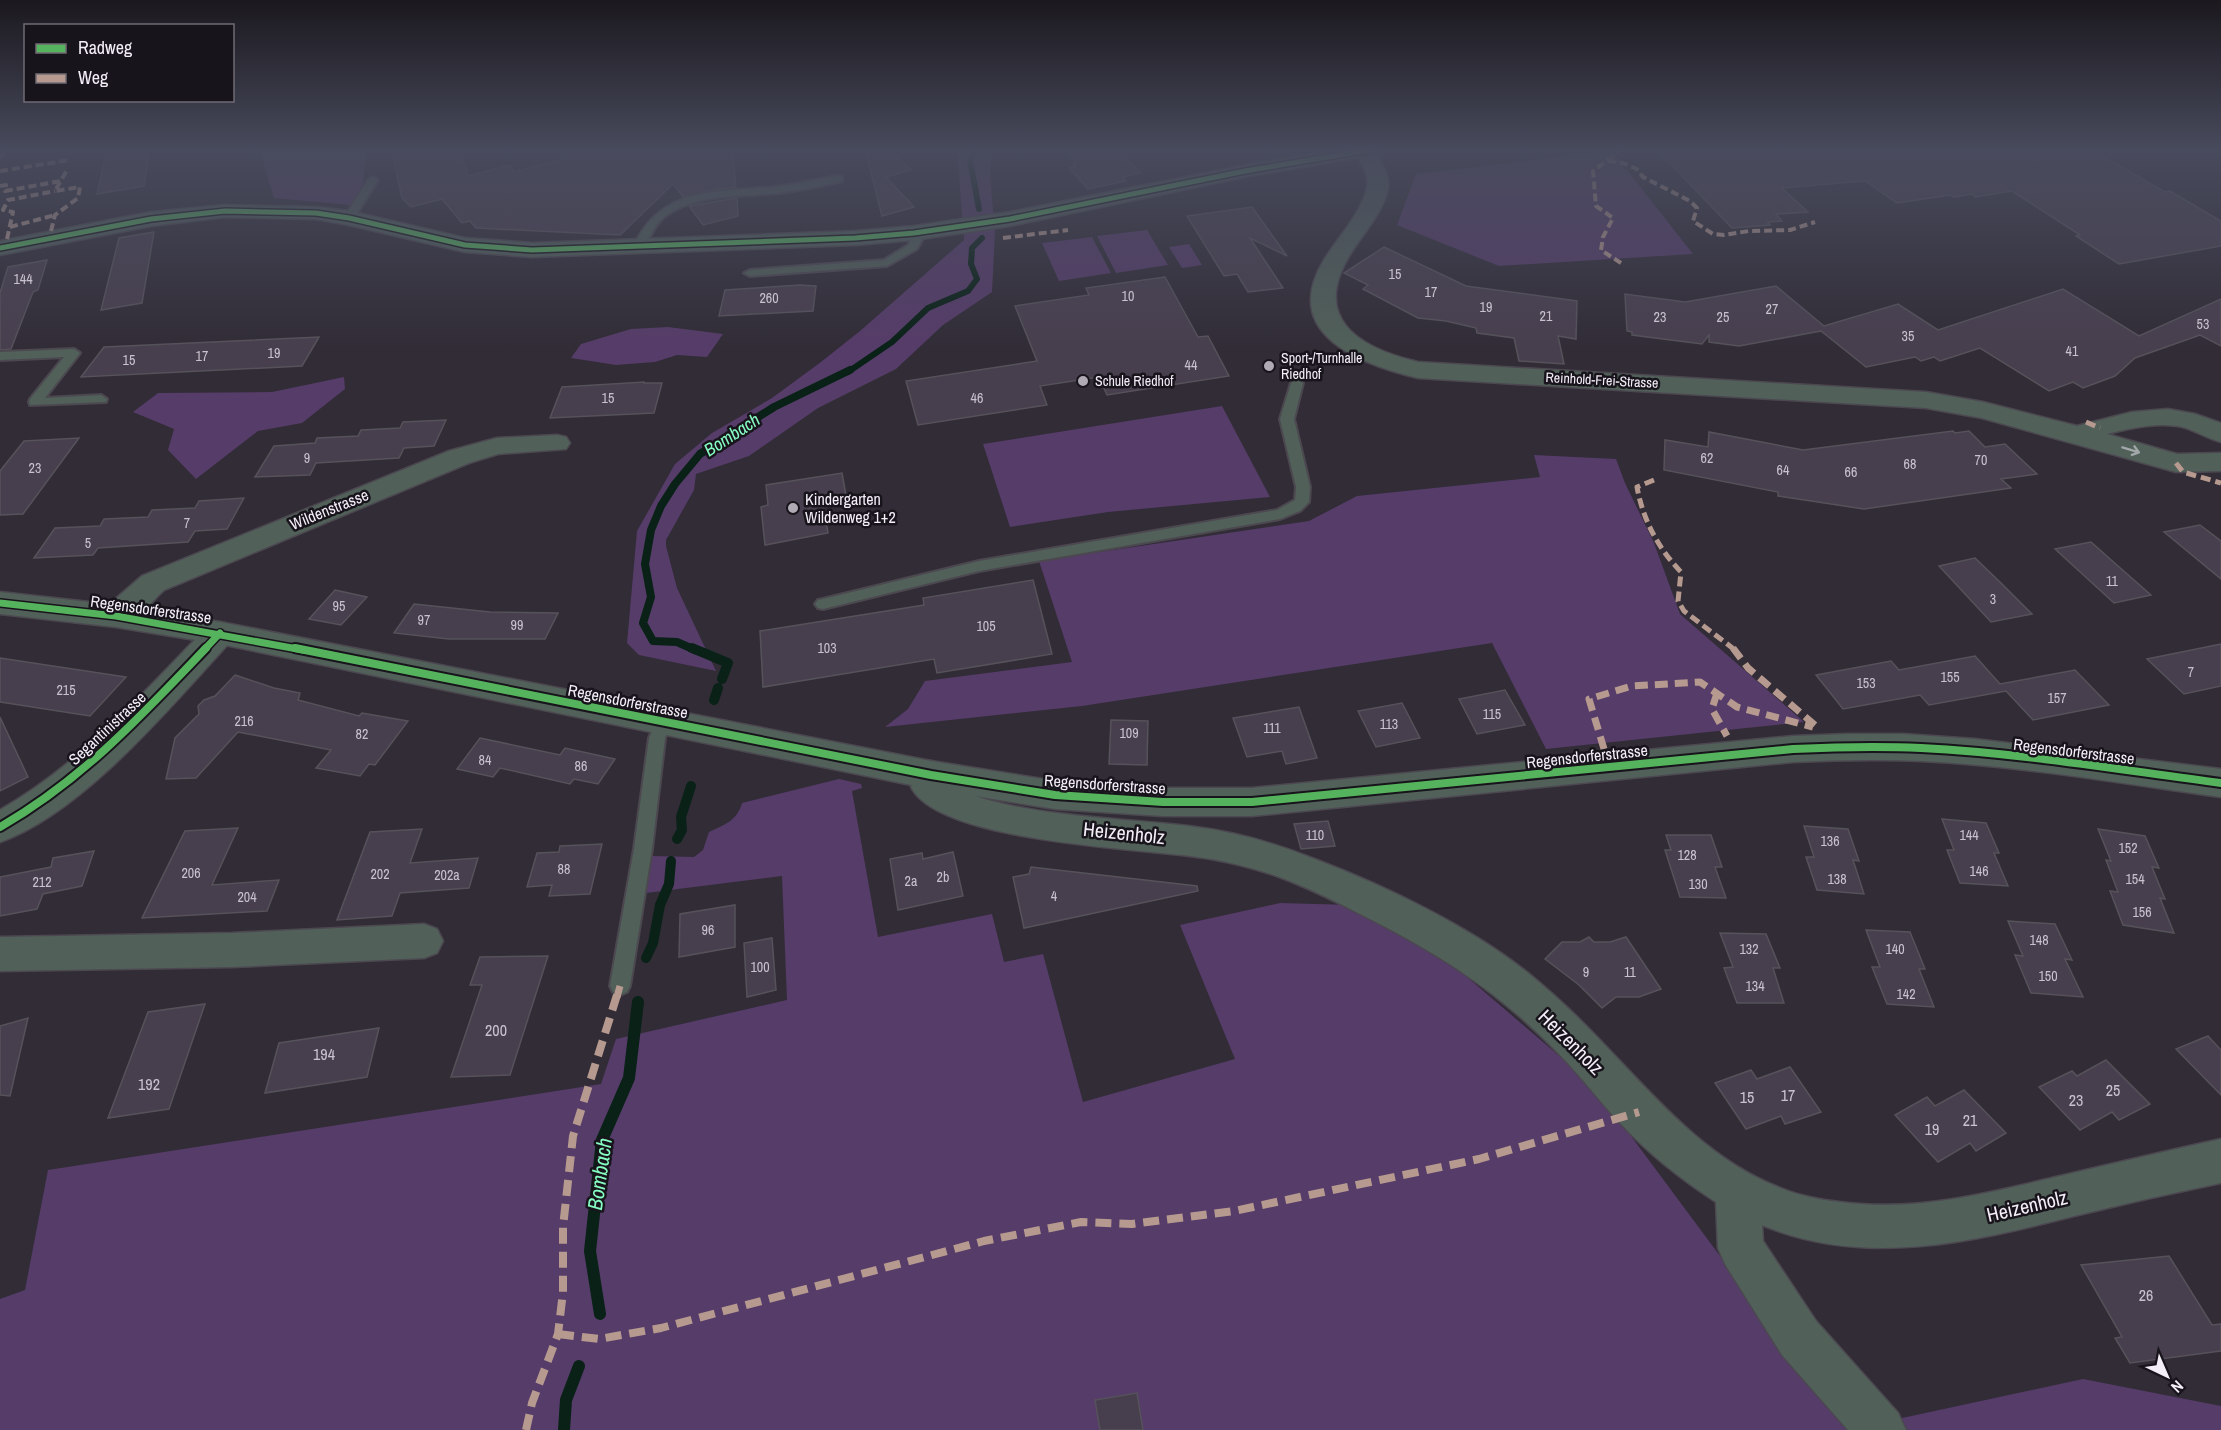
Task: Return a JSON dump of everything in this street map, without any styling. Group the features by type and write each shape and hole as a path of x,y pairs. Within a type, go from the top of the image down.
{"street":[{"path":"0,248 151,219 181,216"},
{"path":"331,216 465,245 532,250 855,238 914,233 1026,216"},
{"name":"Reinhold-Frei-Strasse","path":"1363,216 1329,270 1324,287 1323,305 1327,320 1337,335 1348,345 1382,362 1418,370 1926,400 1983,410 2077,434 2176,464 2221,462"},
{"name":"Reinhold-Frei-Strasse","path":"2077,434 2146,418 2172,416 2190,418 2221,434"},
{"name":"Wildenstrasse","path":"117,616 153,583 186,567 459,457 497,446 557,443"},
{"name":"Regensdorferstrasse","path":"0,603 117,616 220,633 931,776 1055,795 1163,802 1252,802 1794,749 1863,747 1939,749 2073,763 2221,783"},
{"name":"Segantinistrasse","path":"0,827 55,793 118,741 220,633"},
{"name":"Heizenholz","path":"931,776 928,787 935,795 967,809 1063,827 1202,842 1248,853 1327,880 1404,918 1491,968 1565,1032 1639,1112 1677,1148 1737,1190 1787,1213 1846,1226 1893,1228 1962,1221 2221,1161"},
{"path":"0,954 232,950 424,941"},
{"path":"1737,1190 1741,1248 1798,1338 1881,1430"}],"lane":[{"path":"640,246 647,229 659,216"},
{"path":"750,273 887,262 913,247 916,240 914,233"},
{"path":"0,356 74,353 35,402 102,399"},
{"path":"823,604 979,566 1280,514 1294,508 1302,502 1303,486 1287,419 1297,382"},
{"path":"620,986 643,849 657,738 664,722"}],"shaded area":[{"path":"962,216 994,216 992,292 943,325 896,369 818,408 749,456 696,474 694,490 666,540 666,546 677,588 716,671 639,655 627,643 637,531 675,464 712,433 772,398 821,362 964,240"},
{"path":"1400,216 1663,216 1693,254 1499,266 1397,225"},
{"path":"1147,230 1168,265 1116,273 1097,236"},
{"path":"1092,237 1111,273 1059,281 1042,243"},
{"path":"1189,244 1202,265 1182,268 1169,247"},
{"path":"668,327 723,334 707,357 677,355 655,362 616,365 571,358 581,344 631,329"},
{"path":"344,377 345,389 302,423 258,431 196,479 168,450 174,429 133,412 158,393 272,392"},
{"path":"1222,406 1270,497 1108,512 1010,527 983,444"},
{"path":"1534,455 1616,459 1654,543 1680,614 1804,722 1546,749 1492,643 1082,706 885,727 908,709 925,681 1072,662 1039,561 1309,521 1357,496 1540,477"},
{"path":"839,779 861,784 862,788 852,791 878,937 992,914 1004,962 1043,954 1083,1102 1235,1059 1180,925 1280,903 1351,905 1446,959 1564,1060 1605,1101 1798,1361 1863,1430 0,1430 0,1299 25,1290 48,1170 601,1084 616,1039 787,1000 782,876 646,893 652,856 694,857 703,850 709,832 733,818 742,803"},
{"path":"2083,1379 2221,1406 2221,1430 1867,1430 1893,1420"}],"building":[{"path":"456,216 640,216 620,235 476,228 470,221 462,223"},
{"path":"696,216 738,216 738,216 703,225"},
{"path":"1187,216 1258,216 1287,256 1250,238 1283,288 1248,292 1237,274 1224,276"},
{"path":"1720,216 1777,216 1782,221 1768,222 1770,225 1732,228"},
{"path":"2050,216 2212,216 2221,221 2221,246 2119,264 2076,236 2080,235"},
{"path":"154,232 142,303 101,310 119,238"},
{"path":"1384,247 1466,286 1577,301 1576,339 1558,336 1564,364 1519,361 1514,338 1477,333 1476,328 1446,321 1418,318 1363,289 1368,285 1344,273"},
{"path":"47,260 38,290 33,292 11,349 0,350 0,293 8,267"},
{"path":"1165,277 1198,337 1208,336 1229,376 1107,395 1099,377 1040,386 1047,405 918,425 906,381 1037,361 1015,306 1089,295 1086,288"},
{"path":"816,286 813,311 719,316 725,290"},
{"path":"1776,286 1824,326 1898,304 1938,330 2063,289 2139,336 2221,299 2221,346 2200,335 2135,358 2115,376 2083,388 2073,382 2049,391 1980,348 1940,361 1934,357 1921,361 1915,357 1866,367 1821,331 1739,346 1709,342 1709,335 1702,344 1632,335 1632,332 1627,331 1625,294 1685,302"},
{"path":"319,337 302,366 81,377 104,347"},
{"path":"662,383 654,413 550,418 562,387"},
{"path":"446,420 434,446 404,448 399,458 316,463 310,475 255,477 274,446 315,443 317,438 358,436 361,430 400,428 403,422"},
{"path":"1953,431 1955,433 1969,431 1985,447 2005,444 2037,474 2001,479 2011,488 1864,509 1778,496 1778,492 1664,470 1665,440 1708,447 1709,432 1803,450"},
{"path":"79,438 23,514 0,515 0,471 24,441"},
{"name":"Kindergarten Wildenweg 1+2","path":"842,473 847,501 823,505 828,533 765,545 761,507 768,505 766,485"},
{"path":"244,498 227,529 195,531 188,542 98,548 93,555 34,558 55,528 100,526 104,519 148,517 152,510 195,508 199,501"},
{"path":"2200,525 2221,541 2221,579 2164,532"},
{"path":"2091,542 2151,595 2114,603 2055,549"},
{"path":"1975,558 2032,614 1991,622 1939,566"},
{"path":"1033,580 1052,654 937,673 934,659 763,687 760,631 924,605 923,598"},
{"path":"335,590 367,597 341,625 309,619"},
{"path":"414,604 490,612 558,613 545,639 449,639 394,633"},
{"path":"2221,644 2221,686 2184,694 2147,659"},
{"path":"1975,656 2000,684 2075,670 2109,705 2033,720 2006,691 1929,705 1920,695 1843,709 1816,675 1891,661 1899,670"},
{"path":"0,658 126,677 90,716 0,702"},
{"path":"235,675 274,688 300,693 298,700 359,716 362,713 408,721 375,765 369,764 360,776 316,768 331,750 238,732 196,778 166,779 175,738 199,714 198,706 204,700 215,696"},
{"path":"1505,690 1525,725 1477,734 1459,699"},
{"path":"1402,703 1420,738 1376,747 1358,711"},
{"path":"1299,707 1317,758 1286,764 1282,751 1247,757 1233,718"},
{"path":"0,717 28,777 0,791"},
{"path":"1111,720 1148,721 1147,765 1109,764"},
{"path":"480,738 560,755 565,748 615,759 598,784 574,779 570,784 500,768 493,777 457,769"},
{"path":"1942,819 1986,823 1999,853 1994,853 2008,886 1960,883 1947,850 1954,850"},
{"path":"1328,821 1335,846 1301,849 1294,824"},
{"path":"1804,826 1848,829 1859,861 1853,860 1864,894 1817,890 1806,857 1814,857"},
{"path":"238,828 212,885 279,880 267,911 142,918 185,831"},
{"path":"422,829 410,863 478,858 469,888 400,893 392,916 337,920 370,832"},
{"path":"2098,829 2145,836 2159,868 2152,867 2165,899 2160,898 2174,933 2123,925 2110,891 2118,892 2106,860 2111,861"},
{"path":"1666,835 1711,835 1722,867 1715,867 1726,898 1680,897 1665,850 1671,850"},
{"path":"602,844 590,894 549,896 552,885 527,887 537,853 559,852 560,846"},
{"path":"94,851 82,886 43,894 37,909 0,916 0,877 51,867 53,858"},
{"path":"953,852 963,896 898,910 890,859 922,853 923,859"},
{"path":"1031,867 1197,886 1198,891 1024,928 1013,877 1029,874"},
{"path":"735,905 735,947 679,957 680,914"},
{"path":"2008,921 2055,924 2072,960 2065,959 2083,997 2031,993 2015,955 2023,956"},
{"path":"1866,930 1910,932 1925,969 1919,969 1934,1007 1887,1004 1872,967 1880,967"},
{"path":"1720,933 1766,934 1780,968 1773,968 1784,1003 1737,1003 1724,968 1733,967"},
{"path":"1589,937 1594,942 1610,942 1626,937 1661,989 1639,997 1616,997 1602,1008 1579,985 1545,959 1562,942 1580,942"},
{"path":"772,938 776,990 747,997 744,943"},
{"path":"548,956 510,1075 451,1077 482,985 470,985 480,957"},
{"path":"205,1004 169,1109 108,1118 148,1012"},
{"path":"28,1018 10,1096 0,1095 0,1026"},
{"path":"379,1028 367,1077 265,1093 279,1043"},
{"path":"2208,1036 2221,1050 2221,1095 2176,1049"},
{"path":"2106,1060 2150,1104 2119,1120 2112,1112 2080,1130 2039,1087 2072,1071 2077,1076"},
{"path":"1790,1067 1821,1112 1785,1124 1781,1116 1746,1129 1715,1083 1751,1070 1757,1079"},
{"path":"1964,1090 2006,1133 1976,1151 1970,1143 1938,1162 1895,1115 1927,1097 1935,1106"},
{"path":"2169,1256 2212,1325 2221,1324 2221,1351 2130,1363 2115,1338 2122,1337 2081,1265"},
{"path":"1137,1393 1143,1430 1100,1430 1095,1400"}],"waterway":[{"name":"Bombach","path":"848,372 892,342 928,308 968,291 977,279 971,264 972,248 982,238"},
{"name":"Bombach","path":"695,650 677,642 653,641 643,623 651,597 645,564 651,530 661,506 675,484 700,454 774,407 850,370"},
{"name":"Bombach","path":"692,648 728,663 722,679"},
{"name":"Bombach","path":"714,700 718,688"},
{"path":"677,839 682,830 681,817 691,786"},
{"name":"Bombach","path":"646,958 653,943 660,905 669,884 671,861"},
{"name":"Bombach","path":"600,1314 590,1251 602,1140 629,1078 638,1002"},
{"name":"Bombach","path":"564,1430 566,1400 579,1366"}],"marked path":[{"path":"7,239 12,216"},
{"path":"10,227 52,216"},
{"path":"51,231 55,216"},
{"path":"1610,216 1613,218 1603,237 1601,250 1621,263"},
{"path":"1693,216 1693,221 1713,234 1724,235 1749,231 1790,230 1815,222"},
{"path":"1003,238 1068,230"},
{"path":"2086,422 2100,428"},
{"path":"2176,463 2183,472 2221,483"},
{"path":"1654,480 1637,487 1639,498 1642,510 1658,544 1681,572 1678,601 1684,611 1738,652 1748,668 1816,726"},
{"path":"1604,749 1589,699 1632,686 1700,682 1737,707 1813,727"},
{"path":"1717,693 1712,709 1727,736"},
{"path":"526,1430 532,1403 558,1334 563,1292 563,1227 573,1136 620,986"},
{"path":"558,1334 599,1339 661,1328 984,1241 1081,1222 1132,1224 1234,1211 1479,1159 1639,1112"}],"cycle path":[{"path":"0,248 151,219 181,216"},
{"path":"334,216 465,245 532,250 855,238 914,233 1026,216"},
{"path":"0,603 116,616 220,633 931,775 1055,795 1163,802 1252,802 1793,749 1866,747 1975,752 2221,783"},
{"path":"0,827 32,809 91,764 144,713 220,633"}],"place":[{"name":"Sport-/Turnhalle Riedhof","path":"1269,366"},
{"name":"Schule Riedhof","path":"1083,381"},
{"name":"Kindergarten Wildenweg 1+2","path":"793,508"}]}
